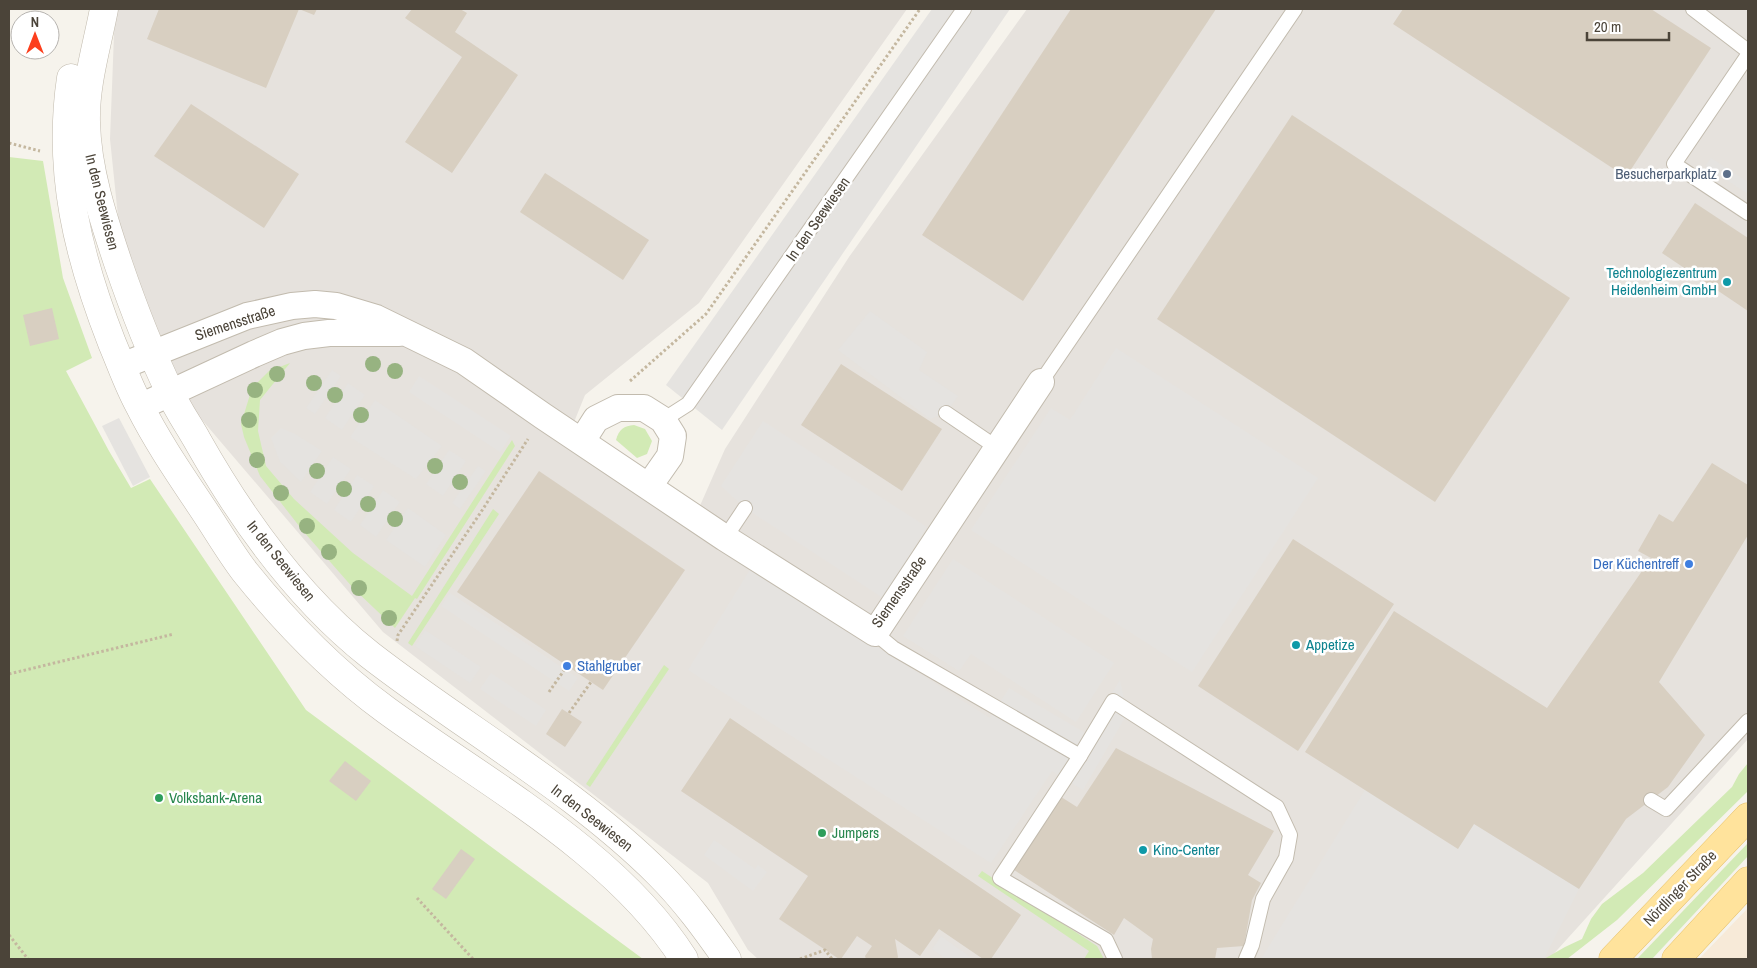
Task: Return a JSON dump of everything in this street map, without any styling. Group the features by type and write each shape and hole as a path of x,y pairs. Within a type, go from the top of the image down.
{"main road":[{"name":"Nördlinger Straße","path":"1613,959 1748,817"},
{"path":"1676,959 1748,881"}],"street":[{"name":"In den Seewiesen","path":"96,9 78,50 71,80 66,127 66,158 72,205 81,251 102,318 140,407 163,450 243,569 272,605 305,640 344,676 385,709 543,819 582,849 617,880 641,905 664,931 682,957"},
{"name":"In den Seewiesen","path":"104,9 90,80 86,121 90,159 103,216 129,294 170,393 216,473 280,563 348,635 391,670 561,792 632,849 683,900 727,959"},
{"name":"Siemensstraße","path":"122,366 247,316 292,306 315,304 336,306 376,318 464,361 725,538 875,633 996,447 1041,382"},
{"name":"Siemensstraße","path":"140,407 282,342 304,336 345,333 409,333"},
{"path":"582,441 596,419 618,408 644,408 663,420 673,436 670,456 649,486"}],"lane":[{"name":"In den Seewiesen","path":"663,420 688,404 964,9"},
{"path":"1041,382 1295,9"},
{"path":"1693,9 1748,51"},
{"path":"1748,55 1674,164 1748,214"},
{"path":"946,413 996,447"},
{"path":"725,538 744,508"},
{"path":"875,633 893,648 1080,756"},
{"path":"1115,959 1106,940 1000,878 1080,756 1112,701 1277,808 1290,835 1286,858 1263,899 1252,945 1246,959"},
{"path":"1650,800 1666,809 1748,721"}],"path":[{"path":"626,384 706,314 920,9"},
{"path":"391,670 398,635 543,416"},
{"path":"9,674 174,634"},
{"path":"550,692 567,666"},
{"path":"569,713 591,682"},
{"path":"417,898 472,959"},
{"path":"9,935 28,959"},
{"path":"800,959 825,950 832,959"}],"shaded area":[{"path":"115,9 907,9 699,303 585,395 570,432 695,517 725,449 849,257 1027,9 1748,9 1748,739 1549,959 758,959 748,950 708,883 383,632 191,407 122,255 110,139"},
{"path":"932,9 1010,9 722,430 666,385"},
{"name":"Besucherparkplatz","path":"1711,158 1748,182 1748,194 1705,166"},
{"path":"870,311 927,352 919,370 958,396 946,413 930,419 838,350"},
{"path":"1116,348 1318,478 1192,672 971,530 1051,408 1070,420"},
{"path":"332,370 341,376 315,414 306,408"},
{"path":"419,376 511,436 500,452 409,392"},
{"path":"348,383 365,395 342,430 325,418"},
{"path":"375,400 442,446 416,479 350,437"},
{"path":"119,418 150,477 133,486 102,426"},
{"path":"763,421 927,527 883,598 745,508 721,486"},
{"path":"281,428 295,434 322,451 301,482 280,462 271,438"},
{"path":"449,450 466,461 443,496 426,484"},
{"path":"333,457 351,469 327,504 310,492"},
{"path":"478,466 486,471 460,509 452,503"},
{"path":"357,475 374,486 351,522 334,510"},
{"path":"383,490 400,502 376,537 360,525"},
{"path":"408,508 446,535 425,567 386,540"},
{"path":"953,559 1114,663 1076,722 971,654 959,671 903,636"},
{"path":"751,568 990,718 1009,688 1087,734 1120,680 1127,714 1083,790 1052,771 991,863 688,670"},
{"path":"450,593 578,678 569,691 441,606"},
{"path":"425,630 481,667 470,683 415,646"},
{"path":"491,673 546,710 536,726 480,689"},
{"path":"1659,682 1705,735 1668,787 1626,819 1579,889 1544,959 1261,959 1365,790 1458,849 1474,824"},
{"path":"714,840 755,869 758,865 767,872 753,891 704,855"},
{"path":"1748,908 1748,959 1699,959"},
{"path":"941,936 973,959 946,959 932,949"}],"green space":[{"path":"9,157 43,161 63,278 92,358 66,371 131,488 150,479 306,710 643,959 9,959"},
{"path":"290,363 260,400 258,431 266,466 294,499 353,553 412,596 512,440 515,446 417,599 415,598 395,628 354,589 303,531 260,476 244,437 241,424 252,388 269,371"},
{"path":"634,425 645,429 652,441 647,454 637,458 616,440 622,429"},
{"path":"493,509 499,514 412,646 408,643"},
{"path":"664,665 669,669 590,787 586,784"},
{"path":"1748,763 1748,791 1617,920 1567,959 1544,959 1582,939 1591,919 1602,904 1643,873 1732,787"},
{"path":"1748,843 1748,856 1652,959 1637,959"},
{"path":"982,871 1097,946 1104,959 1084,959 1089,951 978,876"}],"building":[{"path":"159,9 299,9 266,88 147,39"},
{"path":"299,9 317,9 314,15"},
{"path":"412,9 460,9 467,13 455,32 518,75 452,173 405,142 462,57 405,18"},
{"path":"1071,9 1216,9 1023,301 922,235"},
{"path":"1403,9 1651,9 1711,48 1626,177 1393,24"},
{"path":"191,104 299,174 264,228 154,156"},
{"path":"1292,115 1570,298 1435,502 1157,319"},
{"path":"545,173 649,240 623,280 520,212"},
{"name":"Technologiezentrum Heidenheim GmbH","path":"1695,203 1748,238 1748,311 1662,253"},
{"path":"52,308 59,339 30,346 23,315"},
{"path":"841,364 942,429 902,491 801,425"},
{"path":"1712,463 1748,485 1748,535 1659,682 1705,735 1668,787 1626,819 1579,889 1474,824 1458,849 1305,752 1394,611 1547,708 1651,558 1638,551 1659,514 1673,522"},
{"path":"539,471 685,570 603,690 457,592"},
{"name":"Appetize","path":"1293,539 1394,604 1298,751 1198,686"},
{"path":"562,709 582,722 565,747 546,734"},
{"name":"Jumpers","path":"730,718 1021,915 991,959 983,959 939,929 920,956 895,939 897,959 866,959 865,956 872,946 857,936 841,959 839,959 779,919 808,876 681,791"},
{"name":"Kino-Center","path":"1116,748 1274,831 1248,875 1261,883 1252,900 1244,946 1217,948 1215,959 1152,959 1153,939 1124,918 1114,935 1011,868 1058,795 1077,807"},
{"path":"345,761 371,781 356,801 329,781"},
{"path":"461,849 475,859 446,899 432,889"}],"place":[{"name":"Besucherparkplatz","path":"1727,174"},
{"name":"Technologiezentrum Heidenheim GmbH","path":"1727,282"},
{"name":"Der Küchentreff","path":"1689,564"},
{"name":"Appetize","path":"1296,645"},
{"name":"Stahlgruber","path":"567,666"},
{"name":"Volksbank-Arena","path":"159,798"},
{"name":"Jumpers","path":"822,833"},
{"name":"Kino-Center","path":"1143,850"}]}
